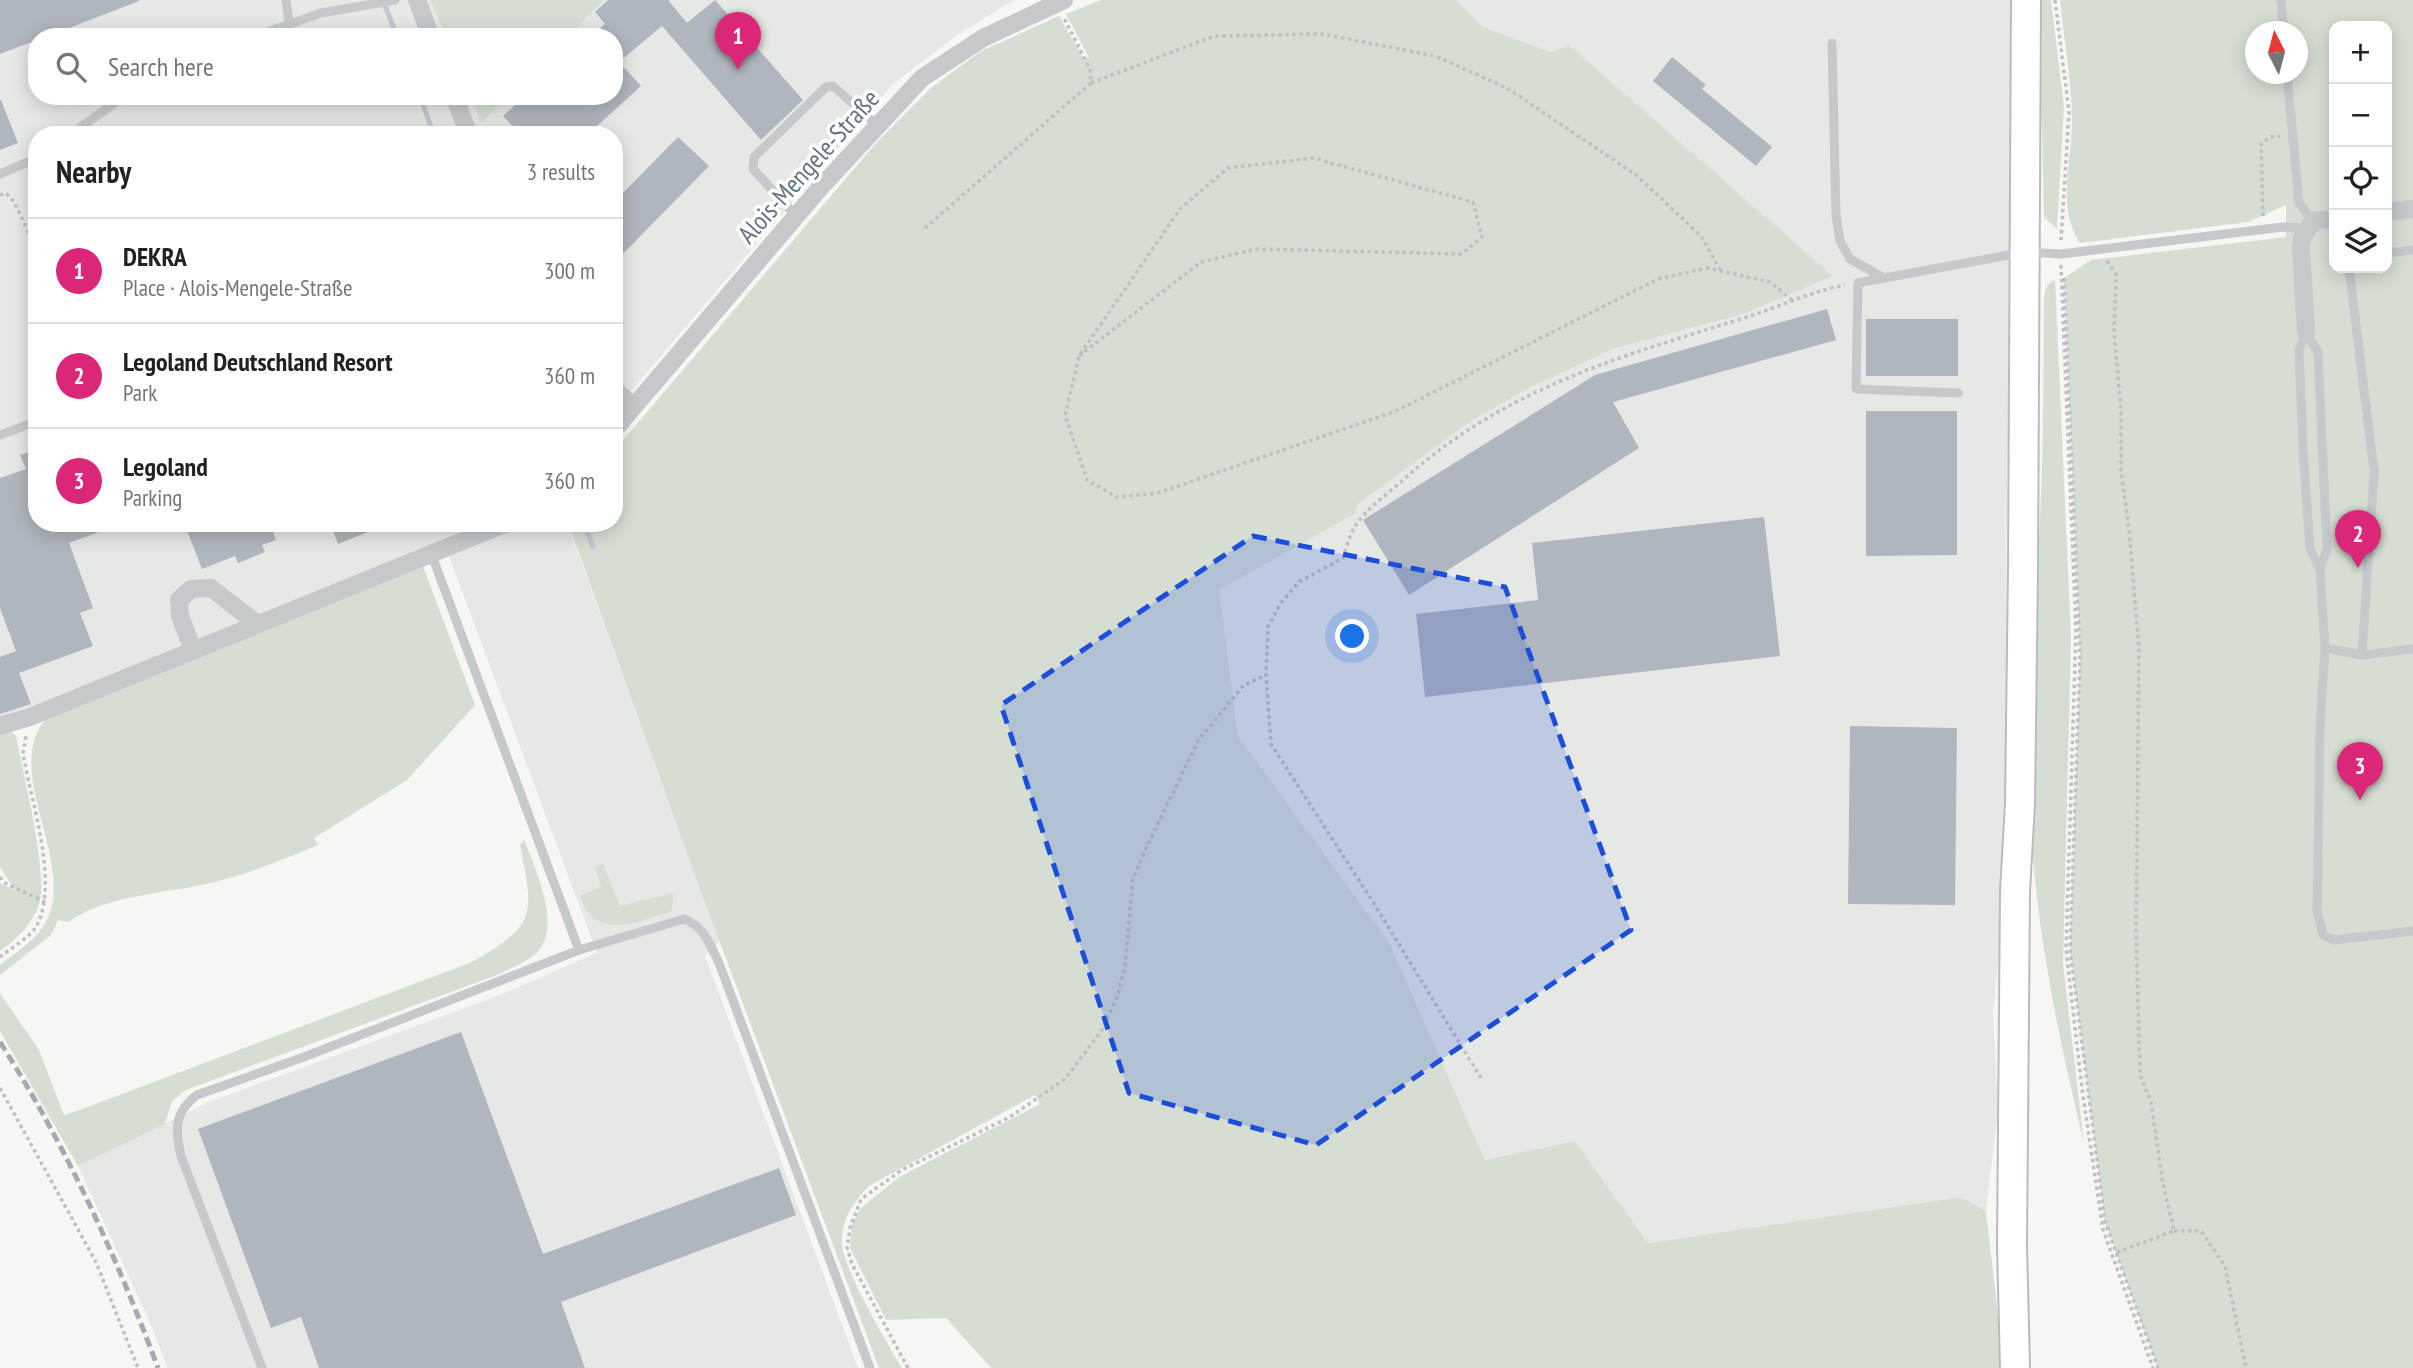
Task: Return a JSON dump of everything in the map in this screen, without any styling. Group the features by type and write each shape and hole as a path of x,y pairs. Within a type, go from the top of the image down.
{"main road":[{"path":"2015,1368 2012,1258 2015,891 2020,776 2026,0"}],"street":[{"path":"417,0 428,28"},
{"name":"Alois-Mengele-Straße","path":"623,419 796,216 922,78 983,38 1058,1"},
{"path":"457,105 466,126"},
{"path":"2392,211 2413,209"},
{"path":"2306,333 2301,249 2310,225 2329,220"},
{"path":"623,397 633,406"},
{"path":"0,726 30,717 483,532"},
{"path":"193,650 180,616 179,600 191,589 211,588 256,623"}],"lane":[{"path":"286,0 289,22"},
{"path":"275,28 289,22 395,0"},
{"path":"2281,0 2283,21"},
{"path":"1832,43 1836,215 1840,241 1850,259 1884,278"},
{"path":"1958,393 1856,389 1858,283 2025,252 2061,254 2310,225 2299,203 2288,84"},
{"path":"796,216 753,169 754,157 826,87 833,86 878,126"},
{"path":"82,126 112,105"},
{"path":"0,174 28,162"},
{"path":"2392,253 2413,250"},
{"path":"2351,273 2374,471 2362,655"},
{"path":"2306,333 2299,350 2303,449 2310,549 2320,569"},
{"path":"2306,333 2318,352 2327,549 2320,569 2325,648 2317,911 2323,935 2346,940 2413,931"},
{"path":"0,435 28,424"},
{"path":"430,552 579,950"},
{"path":"2325,648 2362,655 2413,649"},
{"path":"262,1368 181,1156 175,1133 180,1110 197,1094 317,1052 579,950 684,919 695,923 704,934 719,963 870,1368"}],"path":[{"path":"2055,0 2069,112 2061,254 2076,630 2066,949 2089,1142 2103,1230 2156,1368"},
{"path":"1058,1 1083,53 1091,83"},
{"path":"925,228 1091,83 1214,36 1323,34 1435,56 1507,88 1636,175 1701,236 1721,271"},
{"path":"2263,229 2262,144 2270,137 2292,134"},
{"path":"1079,356 1201,262 1256,249 1462,254 1482,237 1473,201 1313,158 1228,168 1180,209 1079,356 1065,415 1087,480 1117,497 1158,493 1396,411 1658,279 1707,268 1770,282 1792,300"},
{"path":"0,195 6,193 15,202 28,232"},
{"path":"2101,253 2116,274 2114,333 2121,409 2121,470 2139,649 2136,931 2140,1075 2151,1102 2163,1184 2174,1231"},
{"path":"2064,278 2080,656 2070,950 2105,1222 2156,1368"},
{"path":"1481,1077 1271,744 1266,675 1268,627 1279,604 1298,582 1343,558 1354,527 1425,461 1468,430 1562,379 1618,356 1757,314 1815,291 1858,283"},
{"path":"908,1368 852,1264 847,1247 852,1217 862,1199 889,1178 1010,1117 1065,1079 1095,1039 1117,997 1125,966 1133,879 1198,741 1244,685 1266,675"},
{"path":"0,957 36,928 45,902 44,865 23,754 30,717"},
{"path":"0,877 5,883 45,902"},
{"path":"0,1088 96,1262 138,1368"},
{"path":"2112,1254 2174,1231 2201,1231 2225,1266 2246,1368"}],"highlighted area":[{"path":"1253,536 1505,587 1631,930 1316,1145 1129,1093 1001,705"}],"shaded area":[{"path":"0,0 430,0 442,28 28,28 28,105 474,105 481,122 499,105 623,105 623,28 576,28 604,0 1014,0 957,35 893,84 623,400 623,126 28,126 28,532 570,532 720,941 705,956 858,1368 168,1368 149,1320 78,1166 209,1102 495,997 597,953 443,540 0,722"},
{"path":"430,0 604,0 576,28 442,28"},
{"path":"1101,0 1456,0 1483,27 1551,52 1569,45 1833,276 1743,314 1613,349 1531,387 1470,422 1357,505 1356,513 1219,590 1238,736 1390,944 1485,1160 1575,1141 1648,1243 1961,1197 1986,1211 2004,1368 991,1368 946,1318 886,1320 850,1248 852,1224 860,1209 899,1177 1040,1104 1035,1095 869,1186 850,1211 843,1233 844,1253 866,1305 902,1368 879,1368 699,886 571,532 623,532 623,440 877,142 931,88 981,51 1059,16 1085,61 1088,56 1066,14"},
{"path":"1456,0 2010,0 2014,162 2006,550 2009,864 1993,1011 1998,1111 1986,1211 1961,1197 1648,1243 1575,1141 1485,1160 1390,944 1238,736 1218,590 1356,513 1357,505 1470,422 1531,387 1613,349 1743,314 1832,276 1569,45 1551,52 1483,27"},
{"path":"2039,0 2051,0 2064,107 2057,229 2044,217"},
{"path":"2060,0 2413,0 2413,1368 2158,1368 2105,1222 2070,950 2080,656 2064,278 2091,260 2286,237 2286,205 2248,222 2080,243 2068,214 2067,182 2072,134 2069,74"},
{"path":"474,105 499,105 481,123"},
{"path":"2055,279 2071,637 2063,963 2084,1143 2047,965 2030,815 2030,730 2043,435 2044,296 2047,286"},
{"path":"423,566 475,705 407,780 314,838 318,845 291,856 220,881 117,901 100,906 68,922 58,920 51,935 0,975 0,965 26,945 43,927 53,896 53,871 34,789 31,763 35,739 47,718"},
{"path":"9,729 16,736 29,796 41,886 40,901 29,923 0,951 0,883 16,891 0,867 0,732"},
{"path":"524,840 547,911 545,939 539,950 530,958 497,975 186,1090 172,1101 165,1124 78,1166 0,1031 0,993 39,1050 64,1115 77,1111 472,962 509,938 526,916 528,888 520,845"},
{"path":"603,864 620,906 673,893 672,911 618,925 596,920 587,911 580,896 601,887 595,867"}],"building":[{"path":"0,0 139,0 69,28 28,28 28,43 0,54"},
{"path":"608,0 668,0 687,23 715,0 803,100 761,140 662,26 623,59 623,28 600,28 605,24 595,12"},
{"path":"1672,57 1706,85 1702,89 1772,147 1756,166 1653,81"},
{"path":"623,66 641,86 623,102"},
{"path":"0,101 18,143 0,150"},
{"path":"515,105 620,105 597,126 512,126 503,116"},
{"path":"678,137 709,166 623,254 623,193"},
{"path":"1827,309 1836,340 1613,402 1639,448 1409,595 1363,520 1595,375"},
{"path":"1866,319 1958,319 1958,376 1866,376"},
{"path":"1866,411 1957,411 1957,555 1866,556"},
{"path":"28,452 28,532 99,532 69,543 93,608 80,613 93,646 19,673 31,704 0,714 0,657 16,651 0,608 0,478 26,469 20,455"},
{"path":"1764,517 1780,656 1425,697 1416,614 1538,600 1532,543"},
{"path":"188,532 273,532 276,540 262,545 265,552 238,563 235,556 202,569"},
{"path":"333,532 368,532 338,544"},
{"path":"1850,726 1957,728 1955,905 1848,904"},
{"path":"461,1032 543,1254 779,1168 796,1215 561,1302 585,1368 319,1368 301,1317 271,1328 198,1129"}],"waterway":[{"path":"383,0 394,28"},
{"path":"423,105 431,126"},
{"path":"587,532 593,547"}],"railway":[{"path":"0,1042 46,1120 88,1201 158,1368"}],"place":[{"name":"DEKRA","path":"738,70"},
{"name":"Legoland Deutschland Resort","path":"2358,568"},
{"name":"Legoland","path":"2360,800"}]}
